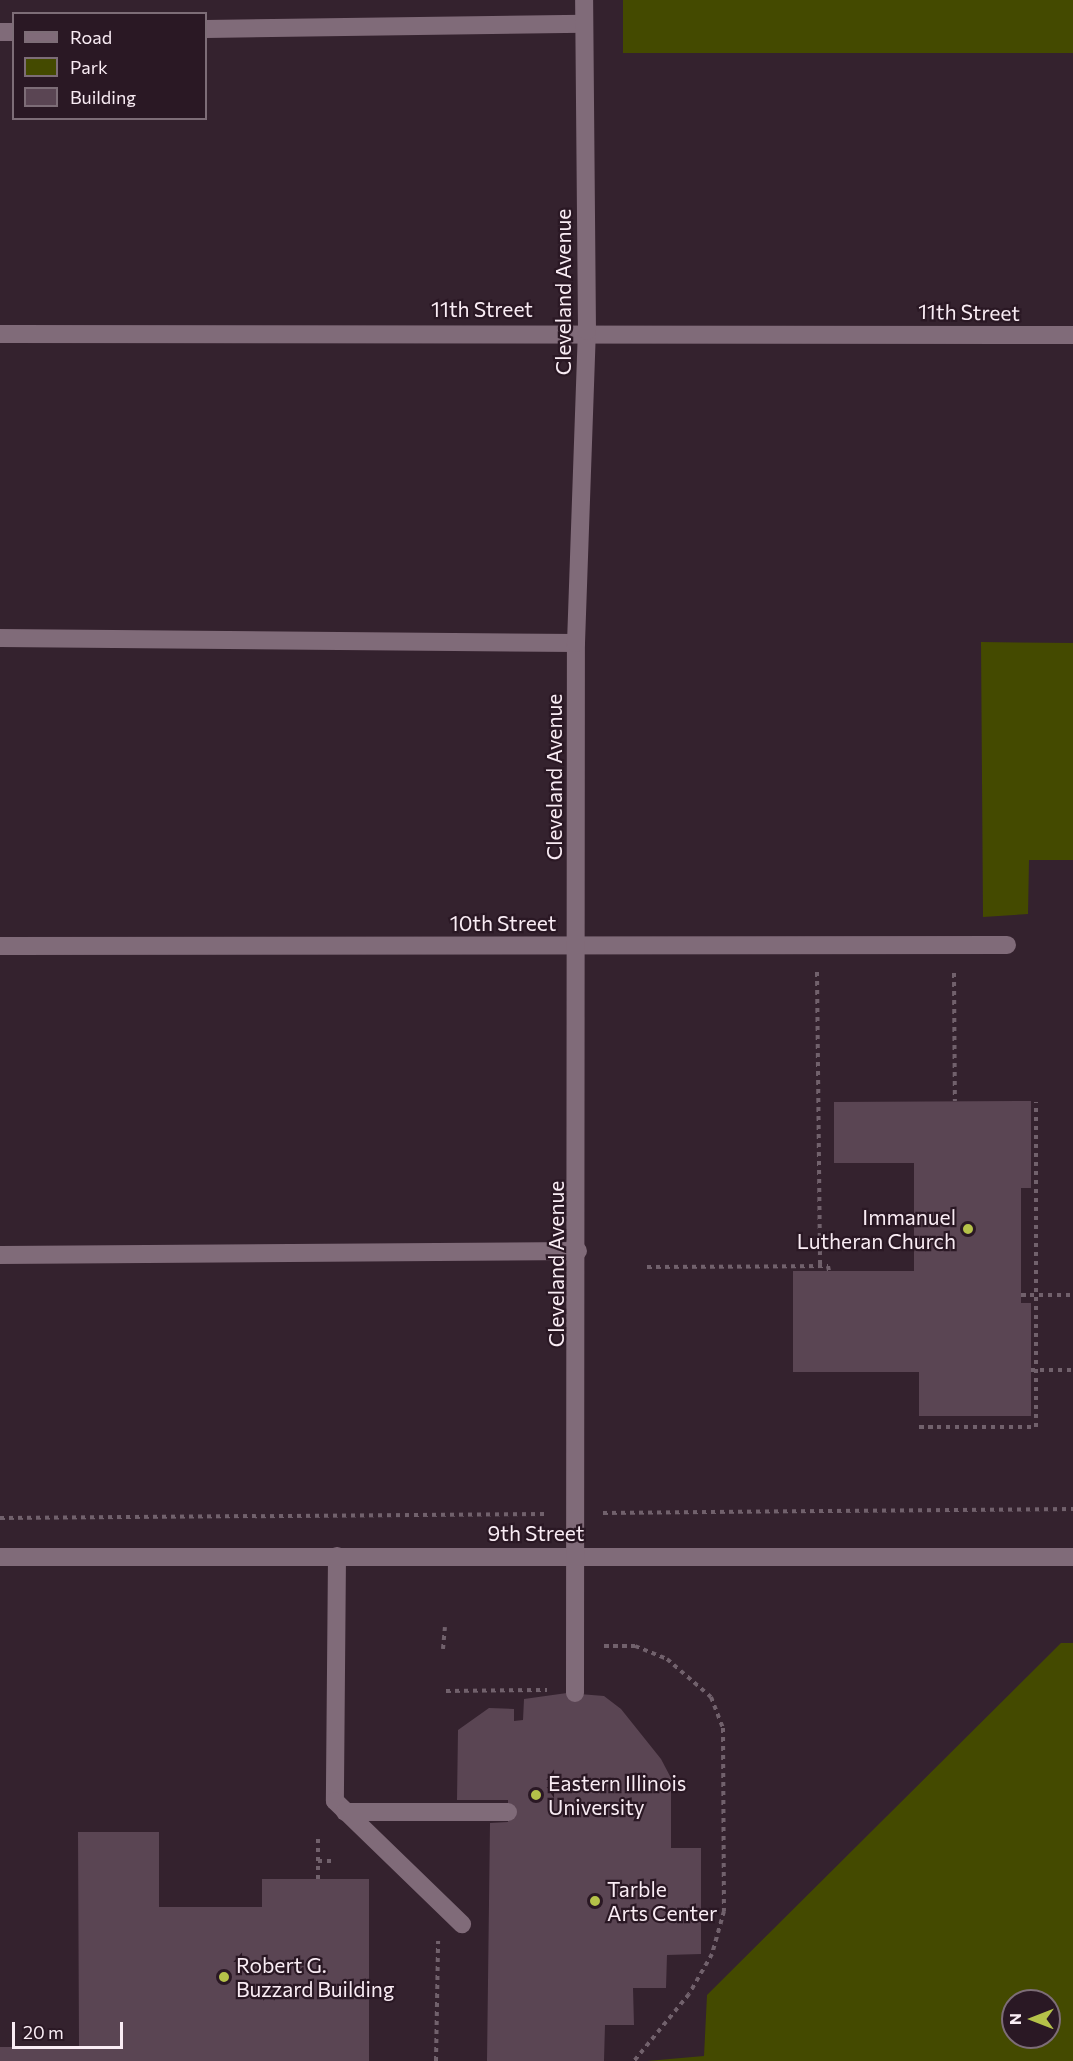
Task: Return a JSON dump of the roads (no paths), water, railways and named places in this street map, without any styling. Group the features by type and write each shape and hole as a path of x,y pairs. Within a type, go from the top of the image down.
{"street":[{"name":"Cleveland Avenue","path":"575,1692 578,1555 576,643 587,331 584,0"},
{"path":"207,29 584,24"},
{"name":"11th Street","path":"0,334 587,331 1073,335"},
{"path":"0,638 576,643"},
{"name":"10th Street","path":"0,946 1006,945"},
{"path":"0,1255 578,1251"},
{"name":"9th Street","path":"0,1557 578,1555 1073,1557"},
{"path":"337,1556 334,1801 462,1924"},
{"path":"345,1812 508,1812"}],"place":[{"name":"Immanuel Lutheran Church","path":"968,1229"},
{"name":"Eastern Illinois University","path":"536,1795"},
{"name":"Tarble Arts Center","path":"595,1901"},
{"name":"Robert G. Buzzard Building","path":"224,1977"}]}
